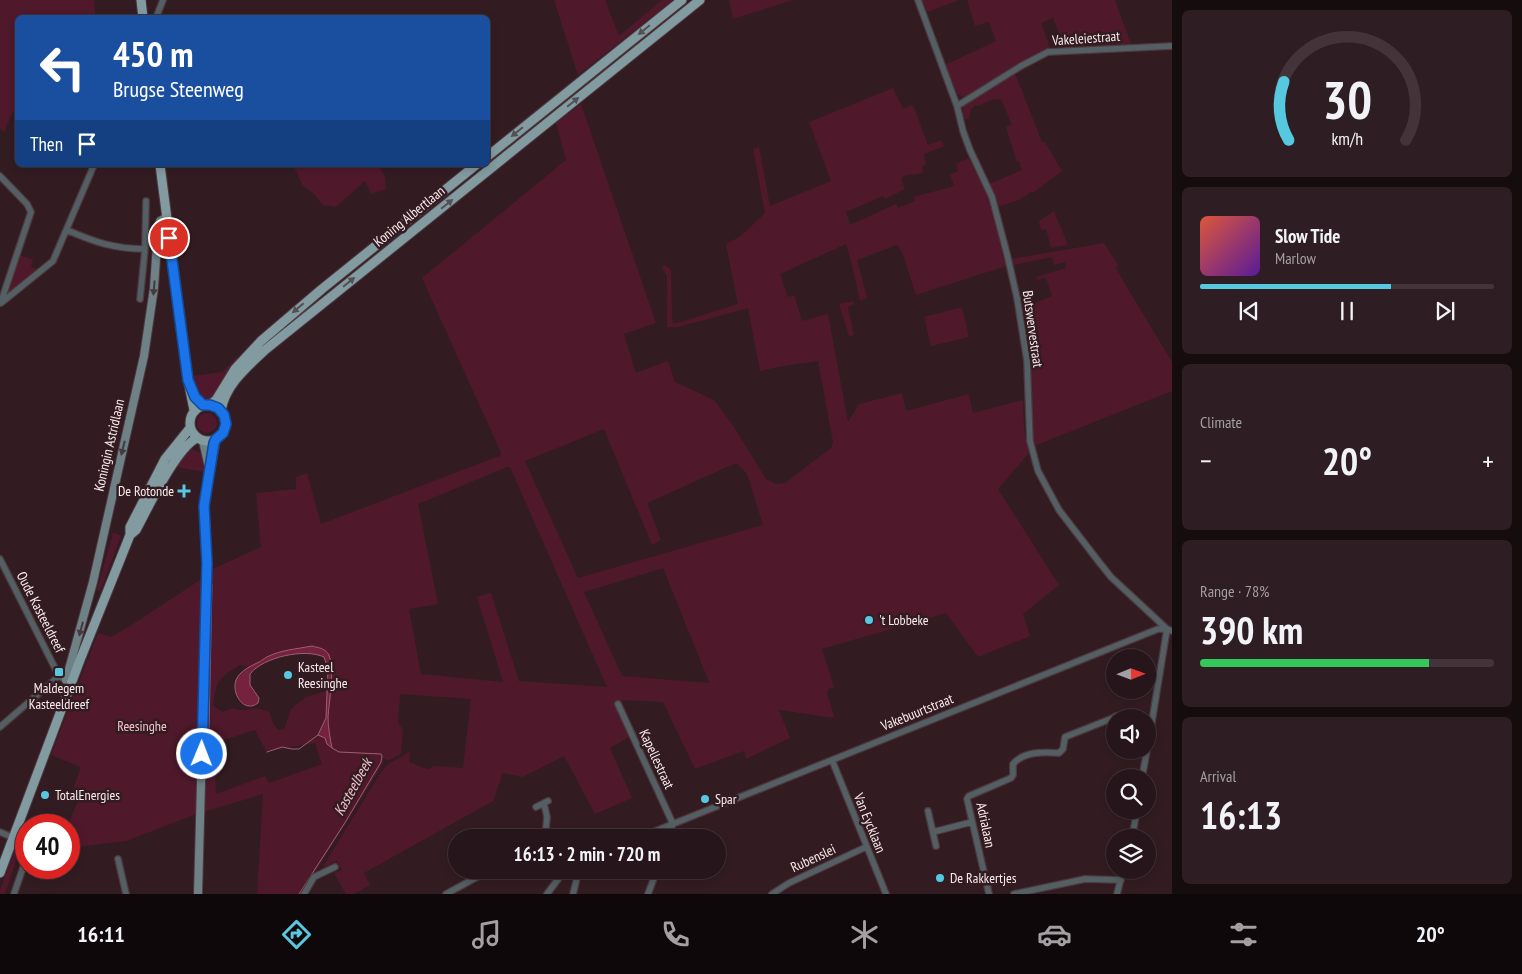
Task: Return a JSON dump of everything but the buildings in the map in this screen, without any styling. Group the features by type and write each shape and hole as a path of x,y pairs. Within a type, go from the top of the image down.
{"main road":[{"path":"141,0 143,15"},
{"path":"490,154 682,0"},
{"name":"Koning Albertlaan","path":"221,411 224,401 236,379 265,350 700,0"},
{"path":"160,167 188,380 194,410 190,418 190,428 200,440 216,439 225,429 226,420 221,411 206,405 195,397 188,380"},
{"name":"Koning Albertlaan","path":"206,405 216,400 235,369 261,341 474,167"},
{"path":"194,410 206,405"},
{"name":"Koningin Astridlaan","path":"0,873 14,837 65,680 130,535 130,527 165,460 190,428"},
{"name":"Koningin Astridlaan","path":"130,535 136,530 164,479 187,445 200,440"}],"street":[{"path":"157,15 163,0"},
{"name":"Butswervestraat","path":"918,0 957,106 970,150 992,197 1017,298 1027,361 1030,441 1038,471 1058,510 1099,562 1112,577 1170,630"},
{"name":"Vakeleiestraat","path":"957,106 1048,52 1172,46"},
{"path":"0,303 52,261 93,167"},
{"path":"0,176 27,204 31,212 0,303"},
{"path":"140,299 146,201"},
{"name":"Koningin Astridlaan","path":"65,680 93,582 144,356 154,288 158,229 160,221 166,217"},
{"path":"67,230 95,243 127,249 144,249"},
{"path":"198,894 207,563 204,506 208,473 216,439"},
{"path":"200,440 206,452 208,473"},
{"name":"Oude Kasteeldreef","path":"0,559 65,680"},
{"name":"Vakebuurtstraat","path":"660,829 1158,629 1170,630"},
{"path":"1155,709 1170,630"},
{"path":"0,726 65,680"},
{"name":"Kapellestraat","path":"618,704 673,824"},
{"name":"Adrialaan","path":"989,894 972,822 968,796 1011,778 1013,775 1013,764 1016,760 1037,752 1059,753 1063,750 1065,737 1106,721"},
{"name":"Van Eycklaan","path":"832,760 886,894"},
{"path":"536,807 546,802 546,829"},
{"path":"928,811 936,846"},
{"path":"933,832 972,822"},
{"path":"671,829 673,824"},
{"path":"0,832 14,837"},
{"name":"Rubenslei","path":"772,894 789,883 866,848"},
{"path":"118,859 126,894"},
{"path":"304,894 314,877 335,867"},
{"path":"1014,894 1085,878 1121,880 1117,894"},
{"path":"14,894 19,879"},
{"path":"446,894 474,879"},
{"path":"548,894 558,879"},
{"path":"573,894 577,879"},
{"path":"648,894 654,879"}],"green space":[{"path":"0,0 94,0 96,15 15,15 15,112 13,112 4,132 0,128"},
{"path":"554,0 605,0 619,36 662,0 673,0 578,75"},
{"path":"729,0 793,0 733,19"},
{"path":"922,0 959,0 928,12"},
{"path":"967,0 1115,0 1131,44 1064,46 1053,18 1041,23 1050,48 1012,69 1042,142 1045,142 1062,171 1033,193 1031,192 1019,200 997,207 989,184 1022,170 1019,161 1017,162 1006,127 1012,125 1001,99 976,105 971,109 969,119 963,119 963,106 991,88 965,98 957,94 945,65 996,41 989,22 975,26"},
{"name":"Reesinghe","path":"893,88 903,109 913,105 928,145 941,140 944,146 924,154 926,165 922,167 923,173 903,176 901,180 905,189 885,199 883,196 846,212 850,225 896,204 898,208 915,201 914,197 954,186 950,175 958,171 956,164 969,158 989,199 1006,266 916,295 902,252 897,245 857,260 867,297 860,301 846,244 780,274 788,297 794,295 802,321 828,314 848,422 859,404 902,393 906,411 969,394 973,413 1023,400 1024,429 1029,453 998,489 1059,585 1023,614 1030,636 978,657 946,613 822,649 834,687 828,689 827,694 835,718 779,710 790,738 746,759 744,751 695,769 663,702 621,700 636,733 610,748 632,798 595,814 564,756 523,777 503,773 493,801 364,873 370,885 354,894 346,894 334,873 342,870 337,861 322,868 388,764 410,752 409,762 425,768 430,769 433,766 463,768 471,699 400,694 398,722 403,730 401,754 389,760 384,759 301,894 257,894 263,794 194,815 126,841 80,847 80,814 73,814 78,801 70,798 81,767 51,755 98,633 111,637 200,580 215,568 261,547 256,493 296,489 296,477 307,473 321,524 502,455 422,278 566,160 556,123 581,104 656,323 624,334 636,373 668,361 675,382 714,400 732,424 766,479 776,484 785,483 831,448 833,442 818,361 760,371 748,308 678,327 667,327 667,276 662,268 665,265 671,270 673,323 738,304 726,244 741,236 765,213 753,149 759,147 770,206 831,181 809,122","holes":["604,429 652,545 661,540 647,503 736,463 747,474 763,525 578,578 525,461","510,467 607,687 519,681 491,593 477,597 503,682 421,674 409,609 438,604 418,504","663,568 709,682 708,683 622,676 584,592","312,646 323,649 328,655 334,689 306,697 291,709 284,729 278,730 269,712 264,710 238,710 233,708 223,712 213,706 217,685 222,677 240,665 249,667 276,653","255,730 266,751 315,743 322,764 269,783 265,776 216,794 214,743"]},
{"path":"294,167 380,167 385,177 386,189 371,194 365,181 336,207 323,205 315,195 303,186"},
{"path":"1054,211 1068,245 1051,248 1046,229 1041,230 1039,221"},
{"path":"1104,243 1118,265 1116,269 1172,362 1172,391 1034,446 1030,355 1023,308 1052,296 1046,278 1037,280 1036,277 1066,268 1065,262 1054,265 1052,257 1013,265 1011,259"},
{"path":"20,255 33,260 31,267 37,269 8,293 7,291"},
{"path":"854,301 854,304 848,307 854,335 849,336 839,304"},
{"path":"962,307 969,337 931,346 924,317"},
{"path":"237,357 239,360 216,396 208,402 199,398 193,387 191,376 223,372"},
{"path":"207,413 214,416 217,423 214,430 207,433 200,430 197,423 200,416"},
{"path":"189,448 203,453 205,472 176,467"},
{"path":"113,533 121,536 100,591 97,590"},
{"path":"15,851 15,863 5,894 0,894"}],"shaded area":[{"path":"312,646 326,651 331,661 332,676 328,717 332,748 327,744 325,738 318,735 326,718 328,669 324,657 316,654 296,654 274,659 256,668 250,674 250,685 259,698 258,703 253,706 244,704 235,691 236,680 248,668 277,653"}],"waterway":[{"name":"Kasteelbeek","path":"208,777 212,585"},
{"name":"Kasteelbeek","path":"267,752 282,747 299,749 318,735"},
{"name":"Kasteelbeek","path":"299,894 381,762 381,754 339,752 332,748"}],"place":[{"name":"De Rotonde","path":"184,491"},
{"name":"'t Lobbeke","path":"869,620"},
{"name":"Maldegem Kasteeldreef","path":"59,672"},
{"name":"Kasteel Reesinghe","path":"288,675"},
{"name":"TotalEnergies","path":"45,795"},
{"name":"Spar","path":"705,799"},
{"name":"De Rakkertjes","path":"940,878"}],"route":[{"path":"169,238 188,380 198,401 203,405 206,404 218,408 226,420 223,433 214,443 204,506 207,563 202,754"}]}
